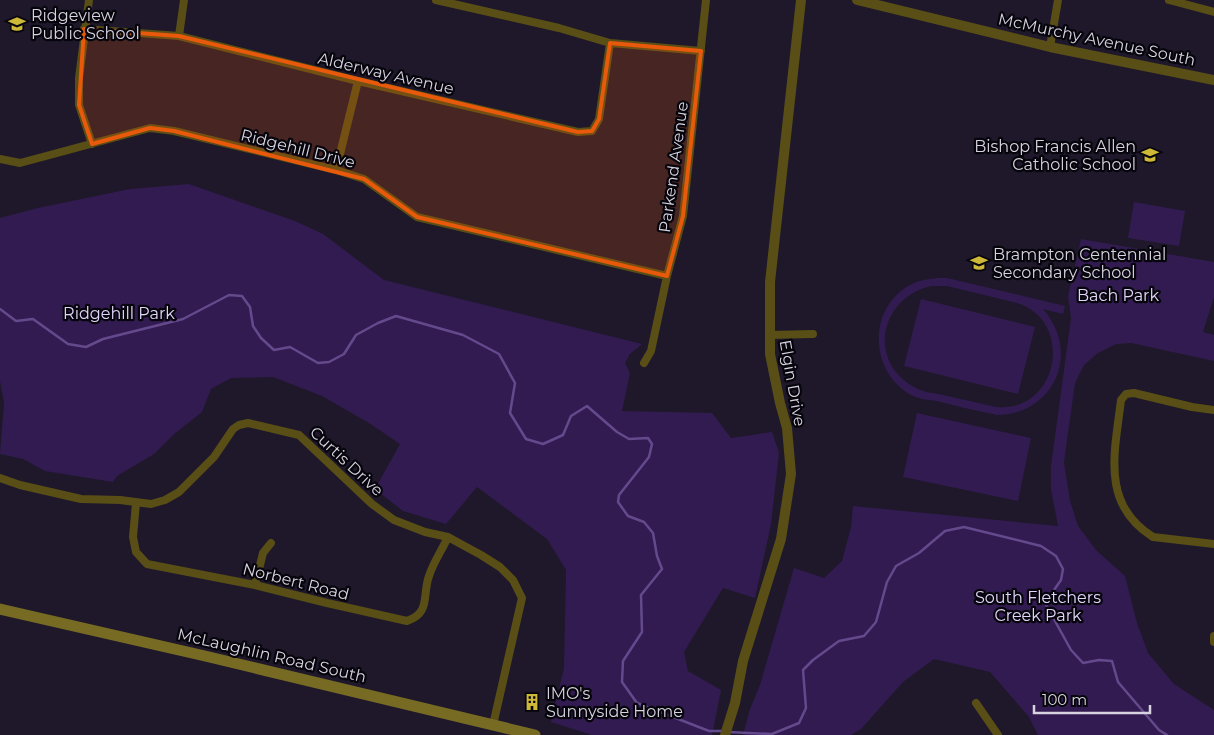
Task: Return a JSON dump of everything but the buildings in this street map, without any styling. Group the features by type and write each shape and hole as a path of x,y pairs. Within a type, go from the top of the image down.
{"main road":[{"name":"McLaughlin Road South","path":"0,609 536,735"}],"street":[{"path":"89,0 79,78 79,105 92,144"},
{"path":"179,36 184,0"},
{"path":"436,0 559,28 610,43 701,51"},
{"name":"Parkend Avenue","path":"644,363 651,351 667,276 683,216 706,0"},
{"name":"Elgin Drive","path":"725,735 743,661 781,539 791,474 787,428 770,354 770,282 801,0"},
{"name":"McMurchy Avenue South","path":"857,0 1050,47 1214,80"},
{"path":"1050,47 1058,0"},
{"path":"1168,0 1214,12"},
{"name":"Alderway Avenue","path":"84,30 179,36 358,81 578,132 592,130 599,119 610,43"},
{"path":"336,170 358,81"},
{"name":"Ridgehill Drive","path":"0,159 20,163 150,128 174,131 336,170 364,179 417,217 667,276"},
{"path":"769,335 813,334"},
{"path":"1214,410 1192,407 1134,393 1126,394 1121,400 1113,470 1116,487 1123,505 1135,523 1144,532 1152,537 1214,544"},
{"name":"Curtis Drive","path":"0,478 20,485 81,499 120,500 151,504 165,500 179,492 214,457 233,429 239,425 248,423 300,435 372,504 394,520 425,532 448,537 500,567 513,580 522,598 493,725"},
{"name":"Norbert Road","path":"136,503 133,537 136,552 147,564 255,584 327,604 407,621 416,618 424,609 428,576 448,537"},
{"path":"255,584 263,553 271,543"},
{"path":"1214,636 1214,642"},
{"path":"976,703 998,735 1004,735"}],"highlighted area":[{"path":"84,29 179,36 578,132 592,131 599,119 610,43 701,51 683,216 667,276 417,217 364,179 174,131 150,128 92,144 79,105"}],"green space":[{"name":"Ridgehill Park","path":"189,184 295,221 323,234 384,280 642,344 630,354 625,363 630,373 622,411 712,413 731,438 772,432 779,453 771,524 755,598 723,588 684,652 688,671 721,690 712,735 592,735 551,722 564,668 566,570 547,539 477,487 446,524 403,511 375,489 400,444 369,423 322,396 273,377 231,378 211,389 202,412 173,435 154,454 117,476 113,482 45,471 23,459 0,454 4,403 0,381 0,218 130,189"},
{"path":"1134,202 1185,211 1179,246 1128,238"},
{"name":"South Fletchers Creek Park","path":"1081,239 1214,262 1214,297 1203,332 1214,335 1214,361 1131,343 1116,344 1098,353 1084,365 1075,383 1064,462 1070,501 1078,526 1096,550 1125,576 1137,623 1148,653 1174,684 1214,710 1214,735 1038,735 1029,717 990,672 934,659 903,682 861,729 851,735 743,735 750,709 760,685 794,568 824,578 842,561 851,527 853,506 1058,526 1051,489 1051,466 1071,318 1068,296"},
{"path":"934,278 947,278 1065,306 1063,314 1043,309 1054,326 1060,344 1060,361 1056,378 1047,392 1034,404 1017,412 997,415 917,397 911,395 897,384 886,370 880,354 881,321 888,306 899,293 914,283","holes":["931,286 947,286 1017,303 1035,313 1047,328 1052,345 1052,364 1046,381 1034,396 1017,405 996,407 921,390 899,376 890,362 885,347 886,331 891,316 900,303 914,293"]},
{"path":"921,299 1035,327 1018,394 904,366"},
{"path":"917,413 1031,438 1018,501 903,477"}],"waterway":[{"path":"0,309 16,321 33,319 68,344 86,347 103,339 183,319 229,295 242,296 250,307 253,326 261,338 274,350 290,347 318,363 329,362 344,354 356,335 396,316 463,335 499,354 515,383 510,413 526,439 543,444 563,435 571,416 587,406 617,432 629,439 648,438 652,444 649,457 619,495 618,502 628,516 644,522 653,533 657,556 662,569 641,595 642,632 623,661 622,682 637,703 709,731 723,731"},
{"path":"728,732 772,734 799,723 806,708 803,670 813,660 839,641 864,636 876,622 887,582 896,566 919,553 945,531 964,527 1041,546 1056,556 1063,569 1061,580"},
{"path":"1061,580 1045,603 1071,650 1083,663 1099,660 1112,661 1118,682 1159,730 1167,735"}],"place":[{"name":"Ridgeview Public School","path":"17,24"},
{"name":"Bishop Francis Allen Catholic School","path":"1150,155"},
{"name":"Brampton Centennial Secondary School","path":"979,263"},
{"name":"IMO's Sunnyside Home","path":"532,702"}],"park label":[{"name":"Bach Park","path":"1118,295"}]}
